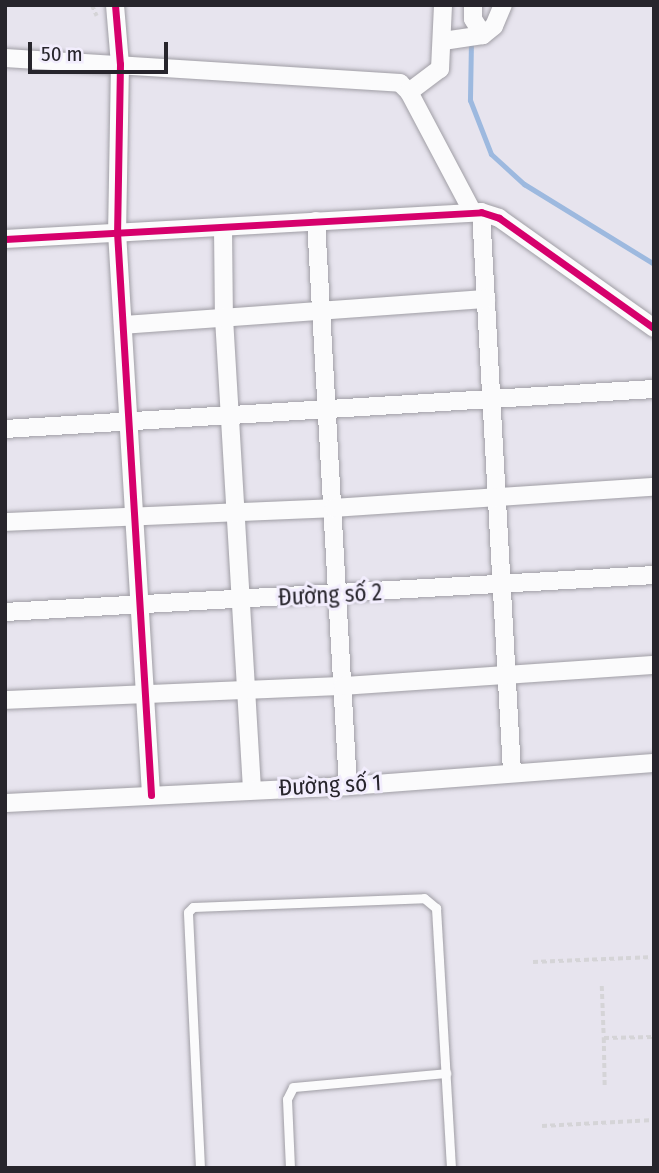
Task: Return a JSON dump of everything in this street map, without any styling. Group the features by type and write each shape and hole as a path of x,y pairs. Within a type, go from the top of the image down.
{"street":[{"path":"115,5 120,64 117,232 136,516 150,795"},
{"path":"443,5 464,39"},
{"path":"409,92 440,69 464,39 473,19 473,5"},
{"path":"464,39 494,26 503,5"},
{"path":"5,58 380,80 400,83 409,92 476,212 493,397 513,772"},
{"path":"5,239 476,212 499,218 654,328"},
{"path":"316,221 329,409 348,786"},
{"path":"223,228 224,318 252,789"},
{"path":"124,325 486,299"},
{"path":"5,429 230,412 329,409 654,389"},
{"path":"5,522 334,508 654,487"},
{"name":"Đường số 2","path":"5,612 339,596 654,575"},
{"path":"5,700 343,686 654,665"},
{"name":"Đường số 1","path":"5,803 348,786 654,763"}],"lane":[{"path":"200,1168 186,919 192,906 432,901 452,1168"},
{"path":"290,1168 288,1099 293,1087 446,1073"}],"path":[{"path":"533,962 654,957"},
{"path":"603,986 605,1088"},
{"path":"604,1038 654,1037"},
{"path":"542,1126 654,1120"}],"waterway":[{"path":"471,40 470,100 491,154 524,184 654,264"}],"cycle path":[{"path":"115,5 120,64 117,232 151,795"},
{"path":"5,239 481,212 499,218 654,328"}]}
